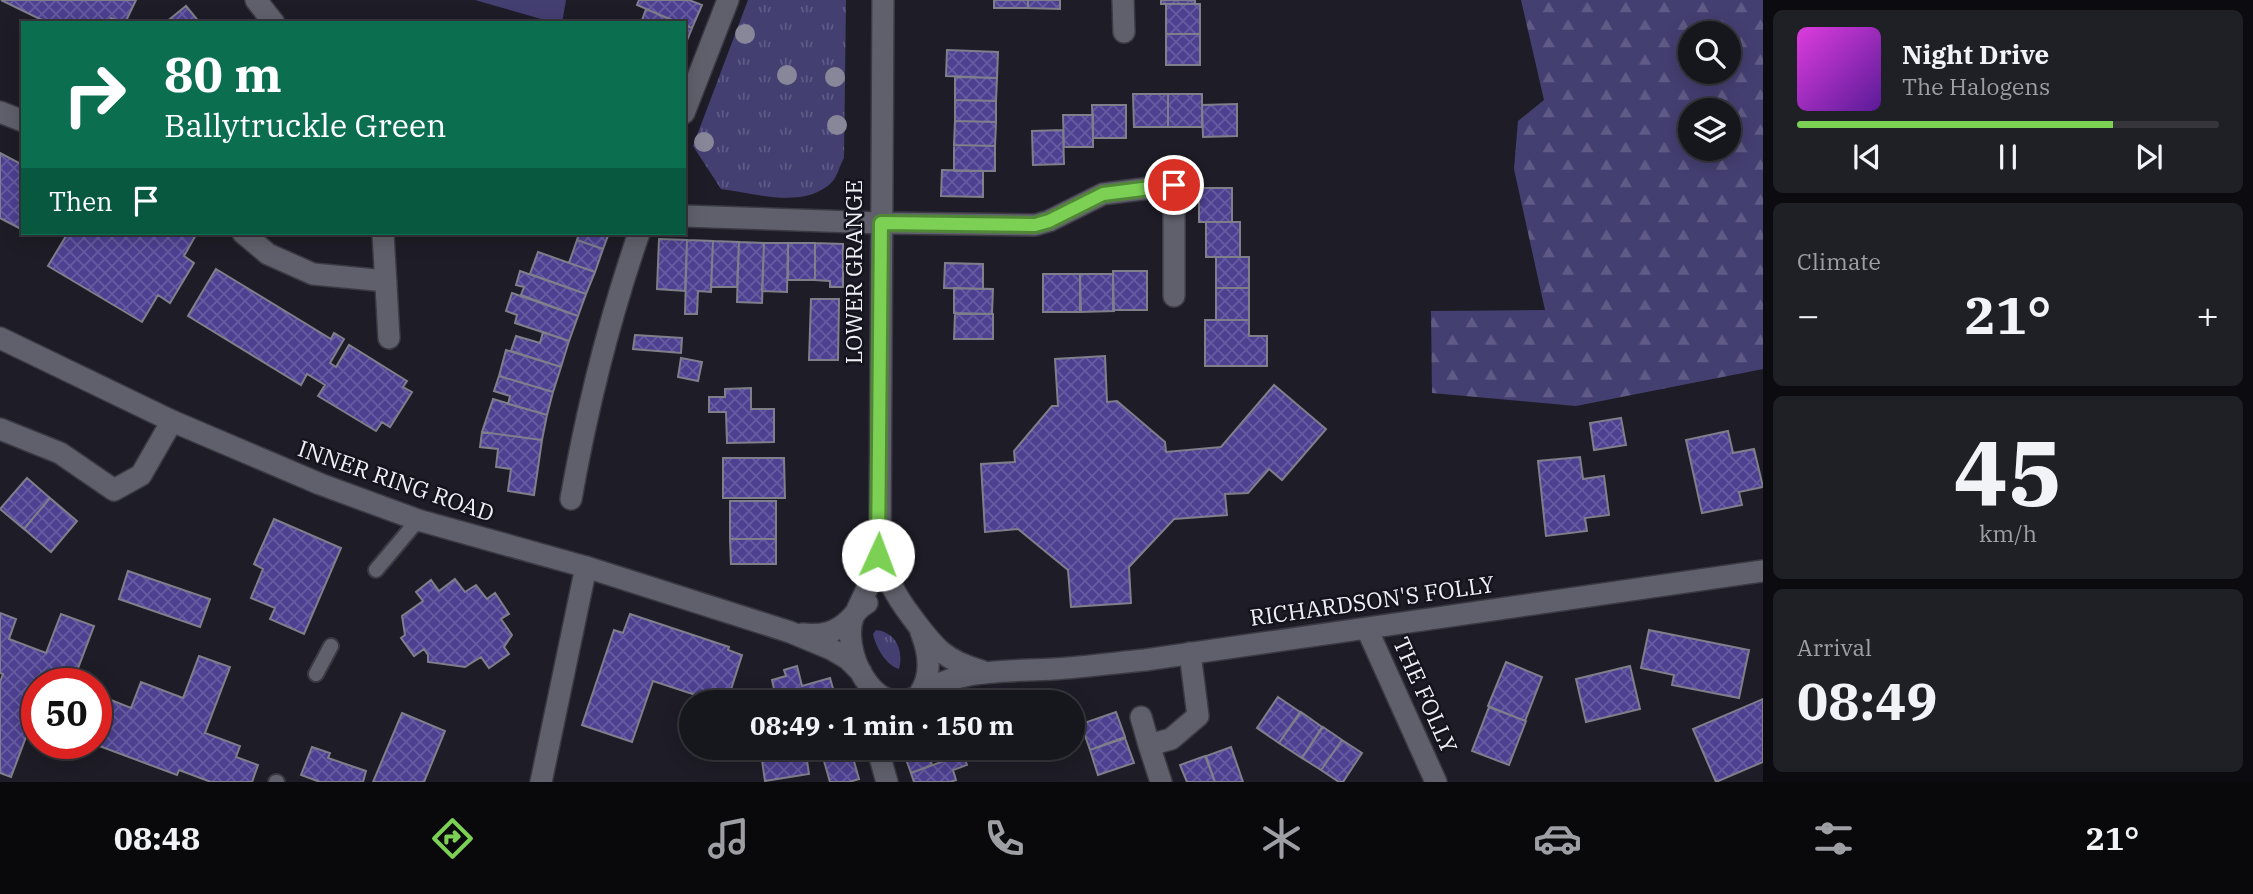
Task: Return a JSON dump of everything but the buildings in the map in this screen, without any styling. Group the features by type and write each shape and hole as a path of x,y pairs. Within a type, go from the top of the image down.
{"main road":[{"path":"256,0 272,21"},
{"path":"686,108 728,0"},
{"name":"LOWER GRANGE","path":"880,544 883,0"},
{"path":"1123,0 1124,32"},
{"path":"0,112 21,120"},
{"path":"686,216 1035,225 1049,221 1103,194 1174,177 1174,296"},
{"path":"245,235 268,254 313,274 386,281"},
{"path":"383,235 389,338"},
{"path":"571,499 606,340 638,235"},
{"name":"INNER RING ROAD","path":"0,338 172,421 300,477 418,520 586,567 790,632"},
{"path":"0,429 60,453 114,489 141,475 172,421"},
{"path":"880,544 891,585 920,630 934,646 949,657 988,672"},
{"path":"865,690 852,653 850,624 873,576 880,544"},
{"path":"541,782 586,567"},
{"name":"RICHARDSON'S FOLLY","path":"928,690 946,680 988,672 1080,667 1762,574"},
{"path":"790,632 827,634 844,625 867,603 882,600 898,604 905,609"},
{"name":"THE FOLLY","path":"1367,629 1436,782"},
{"path":"920,630 928,667 926,681 920,690"},
{"path":"790,632 848,659 875,690"},
{"path":"1149,745 1171,739 1198,716 1190,653"},
{"path":"1141,717 1161,782"},
{"path":"882,760 887,782"}],"lane":[{"path":"376,570 418,520"},
{"path":"316,674 331,646"}],"green space":[{"path":"475,0 566,0 562,21 548,21"},
{"path":"748,0 846,0 844,158 832,182 821,191 794,198 779,198 721,189 693,146"},
{"path":"1521,0 1763,0 1763,369 1576,406 1432,393 1431,311 1545,310 1514,169 1518,121 1544,100"},
{"path":"876,630 889,634 897,644 899,669 886,660 876,645 873,634"}],"route":[{"path":"878,555 881,223 1035,225 1049,221 1103,194 1174,185"}]}
